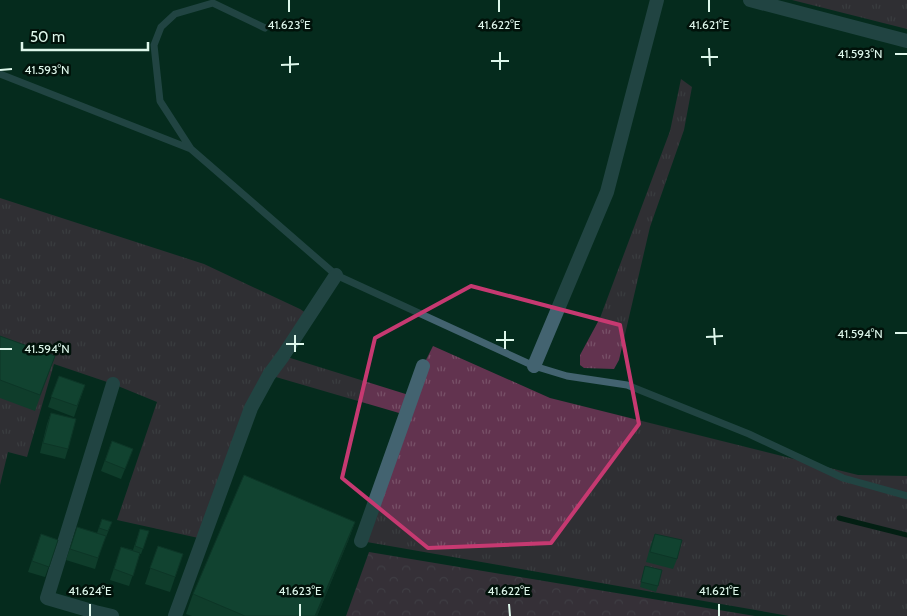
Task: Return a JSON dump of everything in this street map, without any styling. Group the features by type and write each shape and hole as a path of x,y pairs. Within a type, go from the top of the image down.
{"street":[{"path":"534,366 608,192 657,0"},
{"path":"750,0 907,41"},
{"path":"175,616 251,408 269,375 336,275"},
{"path":"362,541 423,366"},
{"path":"112,616 95,614 48,598 113,384"}],"lane":[{"path":"266,28 213,3 175,14 161,27 154,45 160,101 191,149 336,275 534,366 567,376 627,385 749,434 842,478 907,496"},
{"path":"0,74 191,149"}],"highlighted area":[{"path":"471,286 620,325 639,424 551,543 428,548 342,478 375,338"}],"green space":[{"path":"792,0 907,0 907,29"},
{"path":"681,79 692,87 684,130 650,227 619,360 614,369 584,368 580,365 580,355 600,318 670,131"},
{"path":"0,198 204,264 300,309 309,315 284,356 412,396 433,346 550,398 858,475 907,476 907,616 789,616 361,541 406,415 269,375 203,539 117,520 157,402 113,384 54,364 27,457 8,452 0,485"},
{"path":"369,552 755,616 346,616"}],"building":[{"path":"0,336 55,356 40,395 0,380"},
{"path":"59,376 85,385 77,406 51,397"},
{"path":"51,413 76,419 68,449 43,443"},
{"path":"112,441 133,449 125,469 105,461"},
{"path":"244,475 355,522 315,616 245,616 193,594"},
{"path":"102,519 112,522 108,531 99,528"},
{"path":"77,527 106,536 98,558 70,549"},
{"path":"140,529 149,531 143,549 135,546"},
{"path":"41,534 58,540 49,567 32,561"},
{"path":"655,534 682,540 677,559 650,552"},
{"path":"158,546 183,554 175,577 150,568"},
{"path":"121,547 140,553 133,576 114,569"},
{"path":"645,566 662,570 658,586 641,582"}],"waterway":[{"path":"839,518 907,535"}]}
